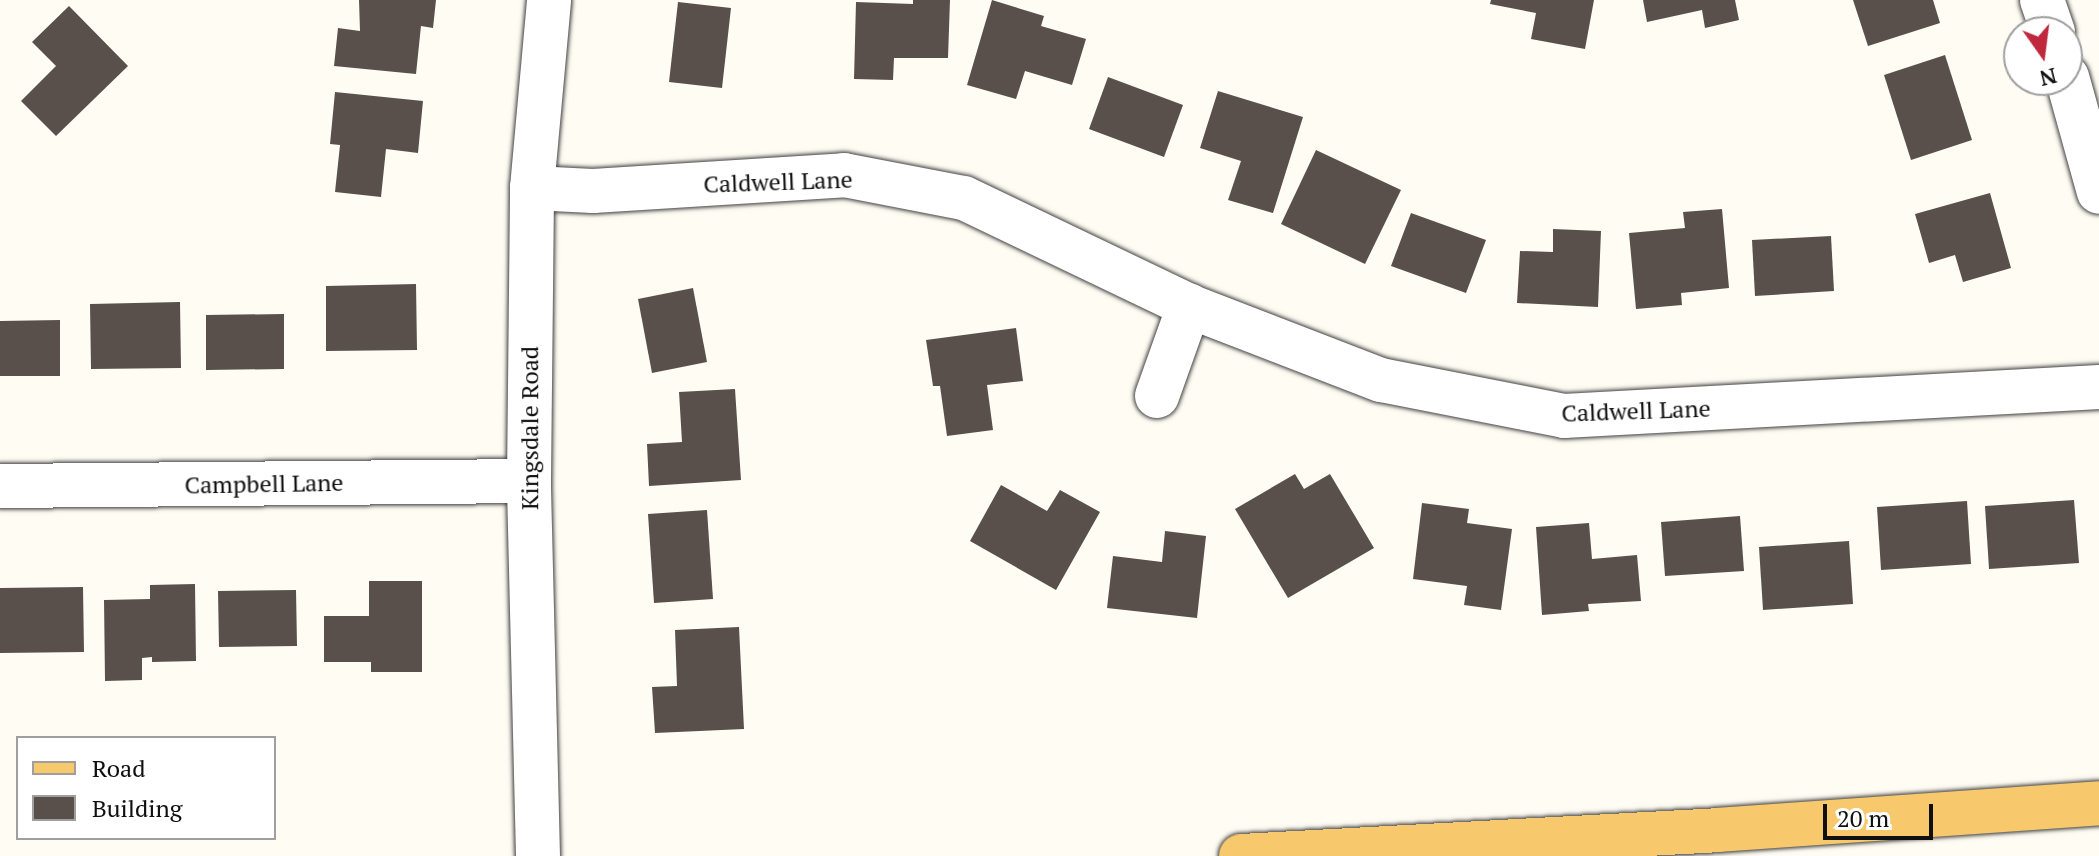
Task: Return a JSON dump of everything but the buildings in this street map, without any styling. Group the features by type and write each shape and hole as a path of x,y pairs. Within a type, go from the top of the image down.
{"main road":[{"path":"1241,856 1718,843 2099,803"}],"street":[{"name":"Kingsdale Road","path":"538,856 529,481 532,188 549,0"},
{"path":"2072,96 2099,192"},
{"name":"Caldwell Lane","path":"532,188 593,191 844,175 964,198 1189,306 1381,380 1564,416 2099,387"},
{"path":"1157,396 1189,306"},
{"name":"Campbell Lane","path":"0,486 529,481"}]}
